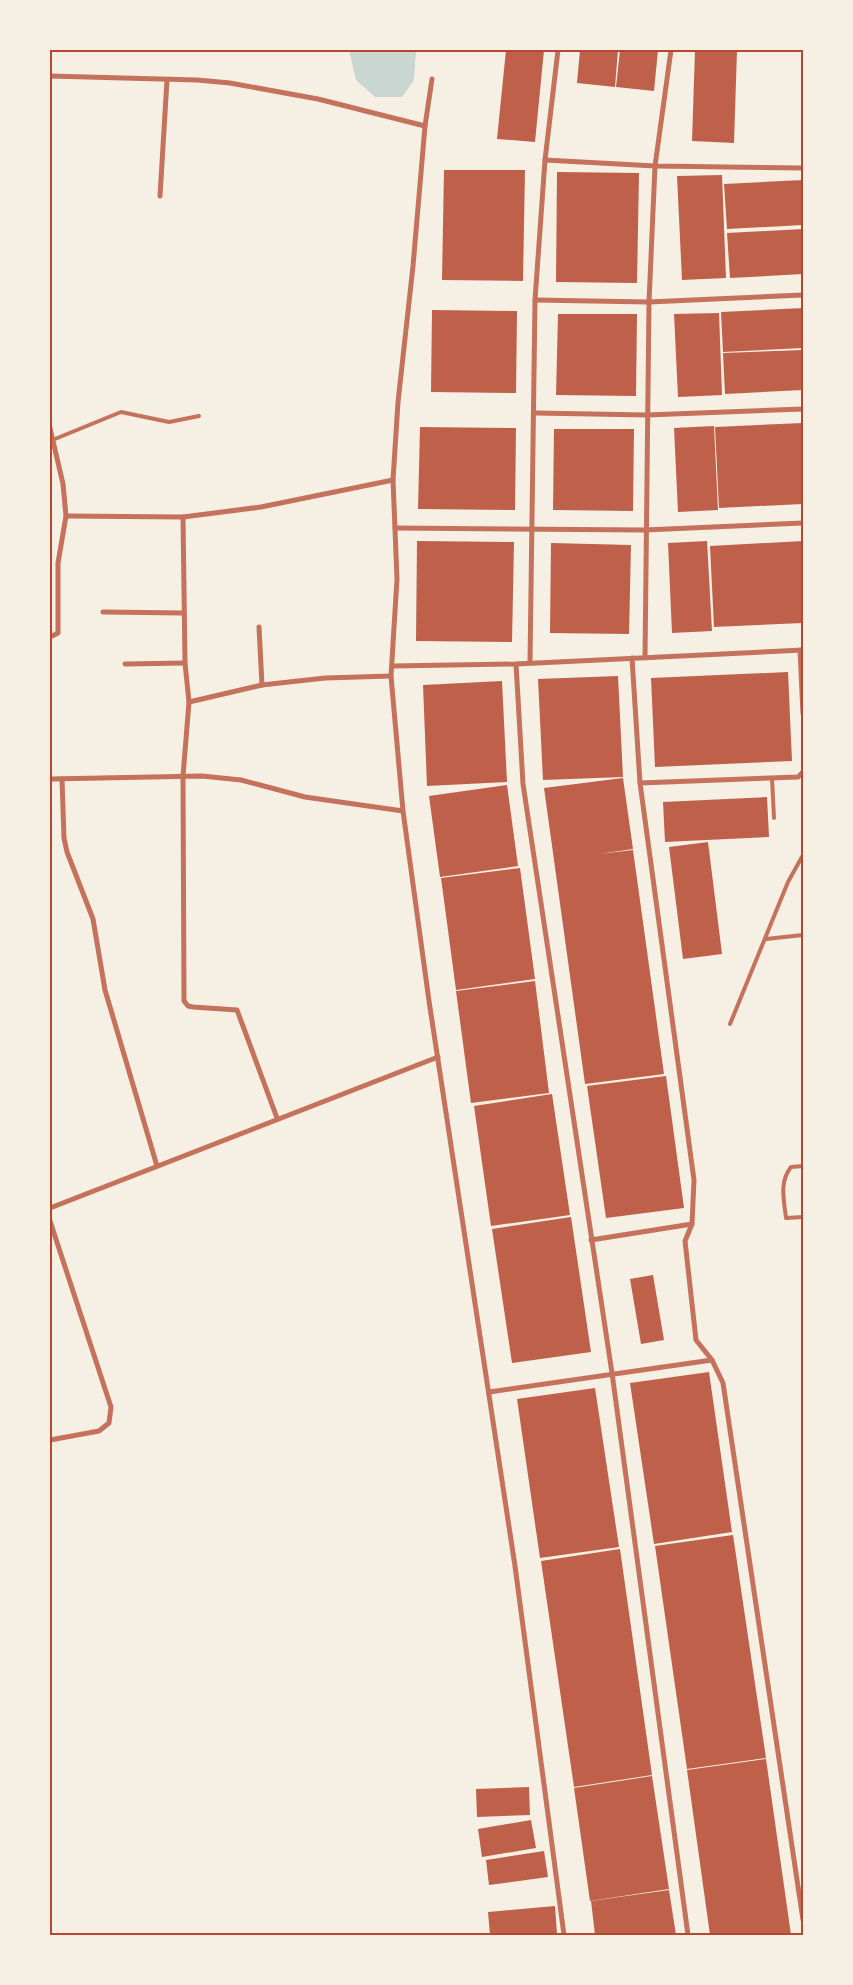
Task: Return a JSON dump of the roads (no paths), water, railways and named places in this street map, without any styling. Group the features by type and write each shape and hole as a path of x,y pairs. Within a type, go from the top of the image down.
{"street":[{"path":"530,663 535,413 535,300 545,160 558,50"},
{"path":"645,658 649,302 656,166 671,50"},
{"path":"50,76 197,80 250,87 318,99 425,126"},
{"path":"432,79 425,126 413,266 398,402 393,480 397,579 392,676 403,811 515,1566 564,1935"},
{"path":"160,196 167,80"},
{"path":"545,160 656,166 803,168"},
{"path":"535,300 649,302 803,295"},
{"path":"535,413 647,414 803,409"},
{"path":"50,428 51,440 63,484 66,516 58,563 58,633 50,637"},
{"path":"66,516 183,517 261,507 393,480"},
{"path":"183,517 185,663 189,702 183,776 184,1002 193,1007 237,1010 277,1118"},
{"path":"395,528 646,530 803,523"},
{"path":"103,612 184,613"},
{"path":"259,627 262,685"},
{"path":"392,666 516,664 802,650 803,714"},
{"path":"632,658 640,783 694,1180 692,1224 685,1241 696,1340 712,1360 723,1383 803,1920"},
{"path":"125,664 185,663"},
{"path":"516,664 523,784 590,1240 612,1373 688,1935"},
{"path":"189,702 262,685 325,678 392,676"},
{"path":"640,783 772,778 798,776 803,772"},
{"path":"50,779 183,776 241,780 305,796 403,811"},
{"path":"62,779 64,838 67,852 93,919 105,990 157,1166"},
{"path":"50,1208 277,1118 438,1057"},
{"path":"50,1221 111,1407 109,1423 99,1431 50,1440"},
{"path":"590,1240 692,1224"},
{"path":"489,1392 712,1360"}],"lane":[{"path":"51,440 121,412 169,422 198,416"},
{"path":"772,778 774,818"},
{"path":"730,1024 788,882 803,855"},
{"path":"766,939 803,935"},
{"path":"803,1166 791,1167 784,1176 783,1188 786,1218 803,1217"}]}
